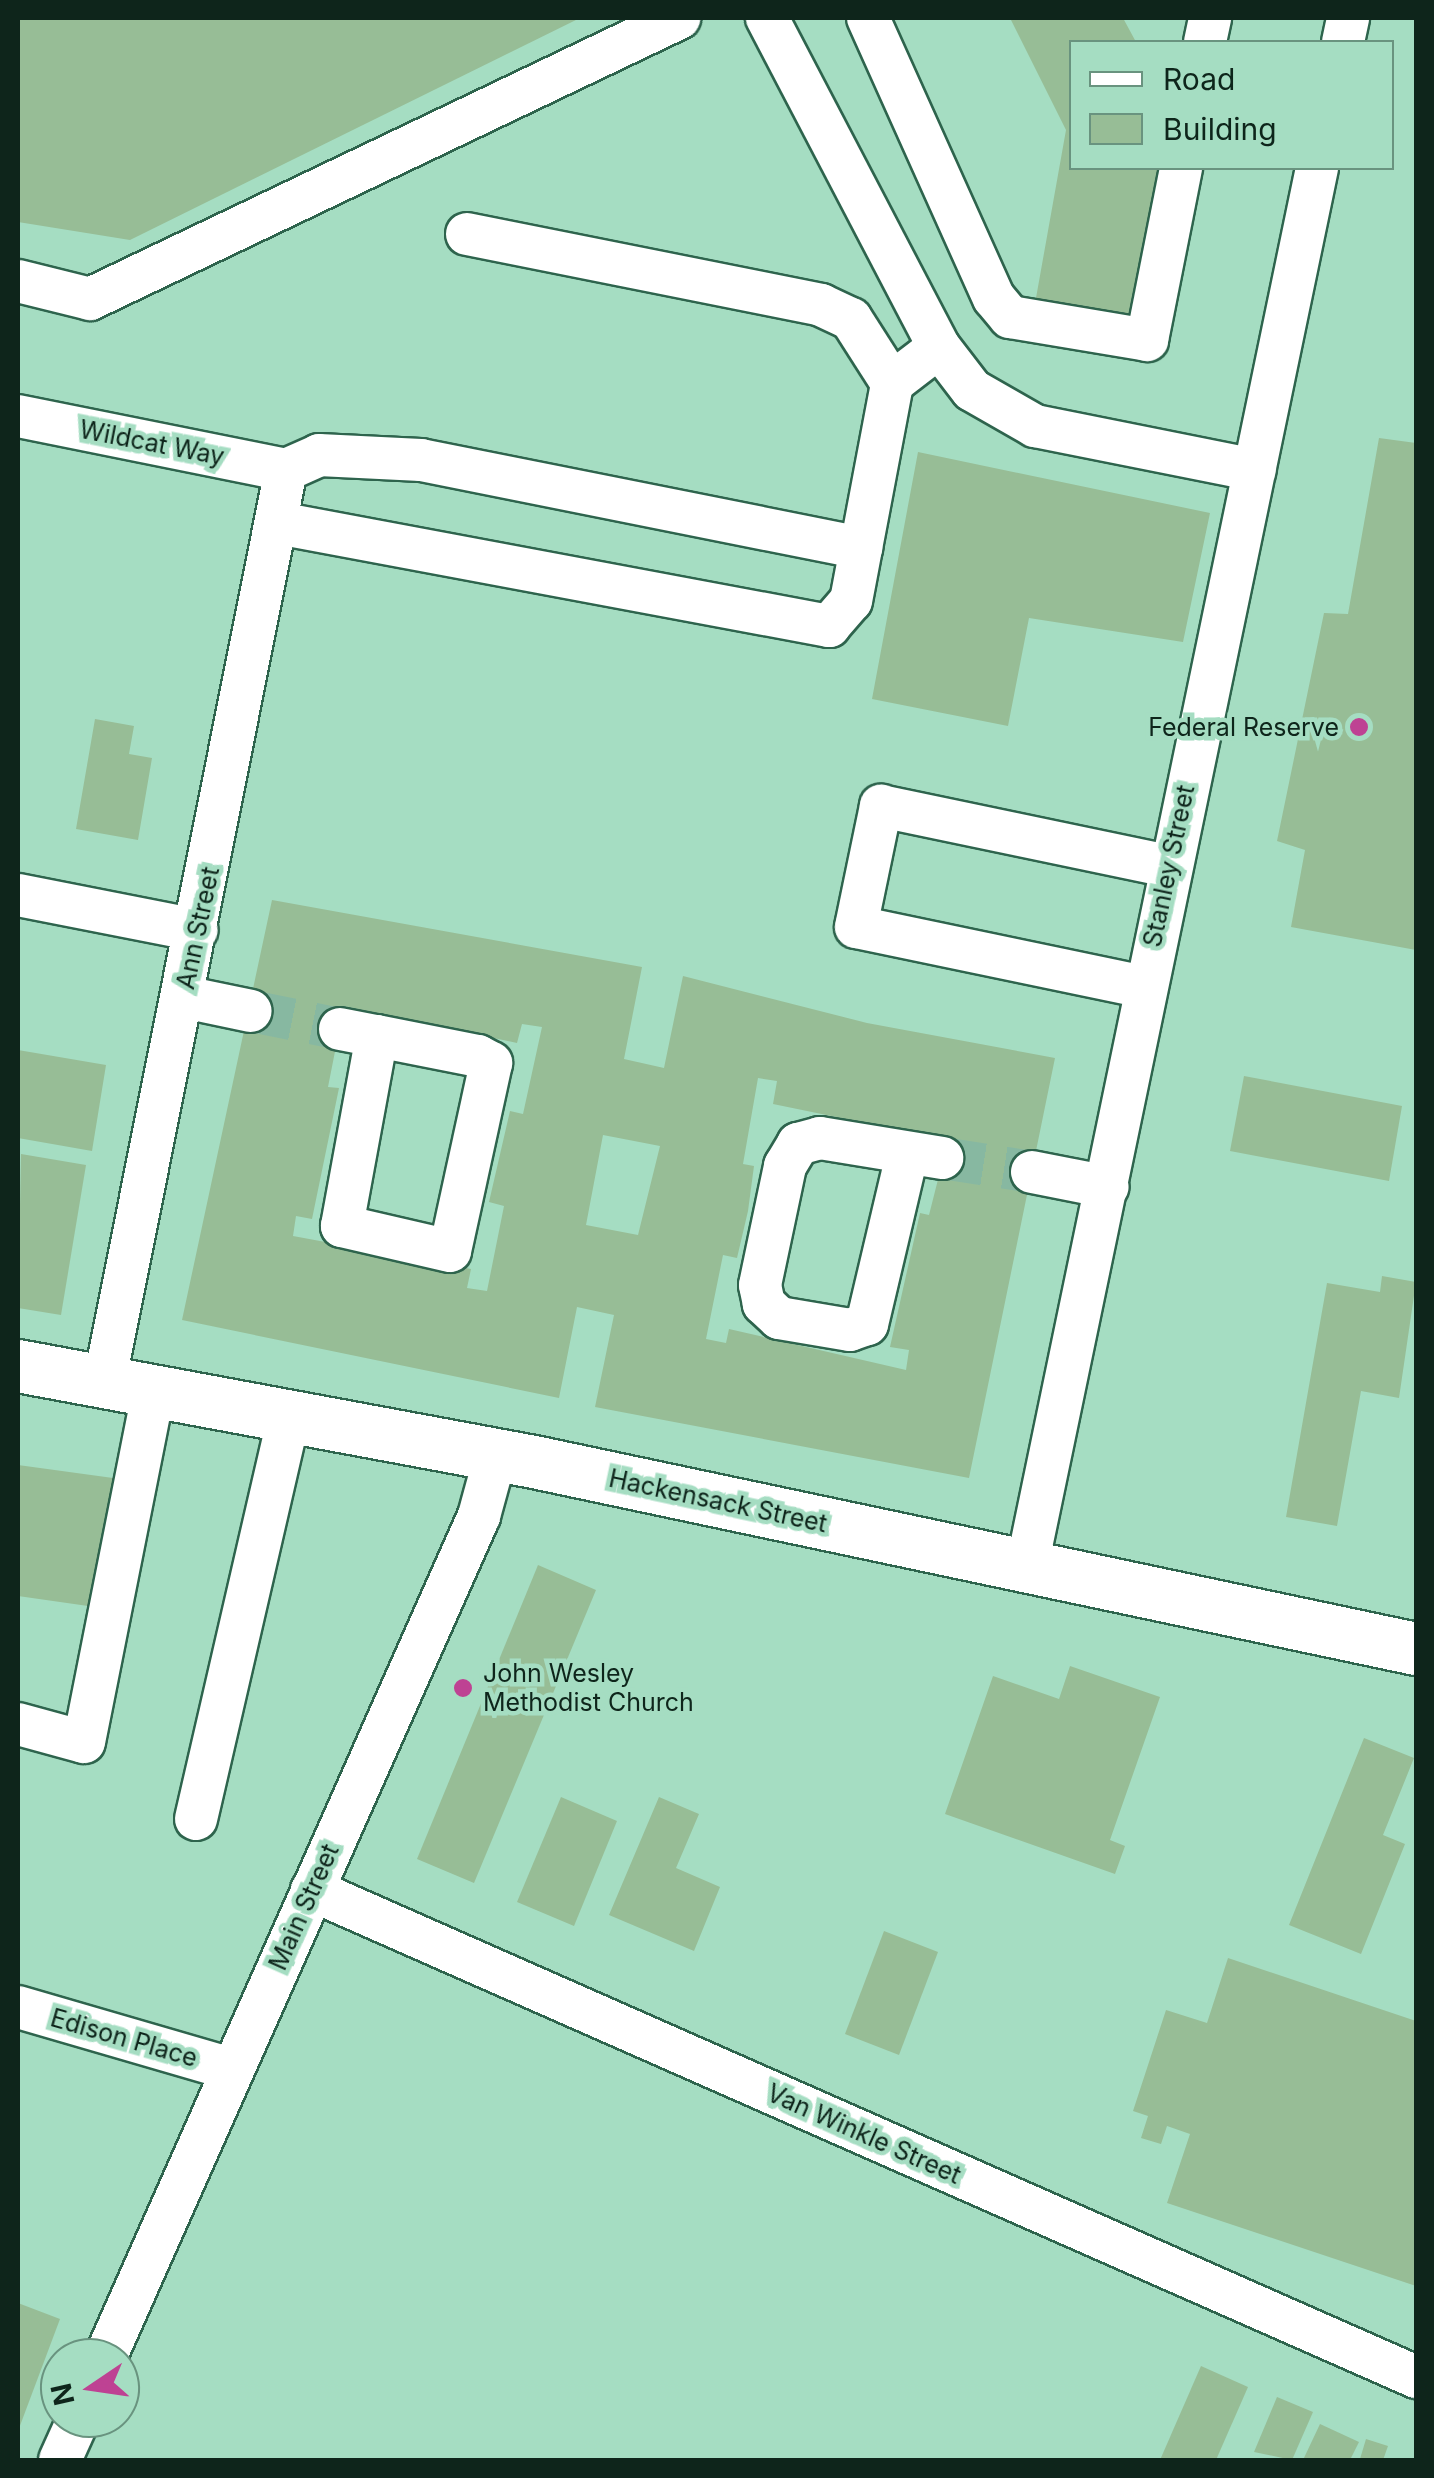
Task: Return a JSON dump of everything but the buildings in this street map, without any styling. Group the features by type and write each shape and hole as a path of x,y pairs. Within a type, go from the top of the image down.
{"main road":[{"name":"Hackensack Street","path":"18,1366 496,1454 1416,1649"}],"street":[{"path":"18,281 90,299 679,18"},
{"path":"767,18 939,347 972,390 1036,426 1255,470"},
{"path":"868,18 1010,317 1147,340 1181,170"},
{"name":"Stanley Street","path":"1028,1566 1108,1187 1168,866 1317,170"},
{"path":"467,234 790,297 851,319 892,383"},
{"path":"851,319 904,282"},
{"path":"278,523 810,626 843,618 861,548 892,383 939,347"},
{"name":"Wildcat Way","path":"18,416 286,470"},
{"path":"286,470 319,455 421,460 861,548"},
{"name":"Ann Street","path":"18,1724 84,1742 128,1388 184,997 286,470"},
{"path":"1144,987 856,927 881,806 1168,866"},
{"path":"18,895 197,930"},
{"path":"184,997 251,1011"},
{"path":"358,1032 491,1063 450,1251 342,1226 358,1032"},
{"path":"820,1138 925,1156 868,1324 850,1330 779,1318 764,1304 760,1286 785,1166 798,1144 820,1138"},
{"path":"1032,1172 1108,1187"},
{"path":"196,1818 289,1415"},
{"name":"Main Street","path":"114,2338 479,1516 496,1454"},
{"name":"Van Winkle Street","path":"312,1890 1416,2377"},
{"name":"Edison Place","path":"18,2007 231,2069"}],"tunnel":[{"path":"251,1011 340,1029"},
{"path":"942,1158 1032,1172"}],"place":[{"name":"Federal Reserve","path":"1359,727"},
{"name":"John Wesley Methodist Church","path":"463,1688"}]}
